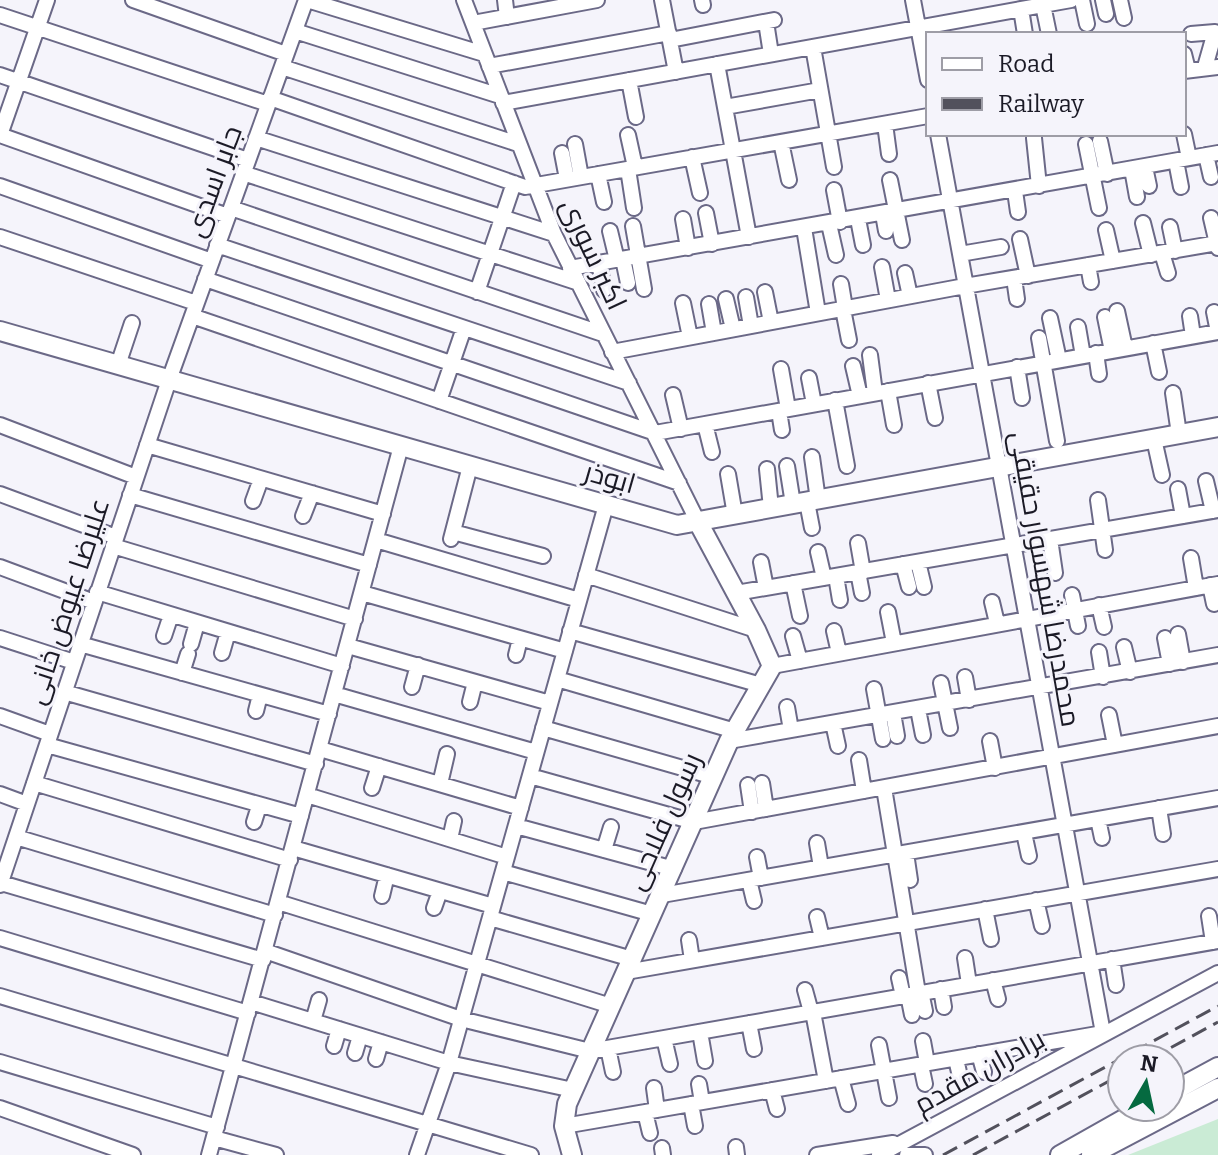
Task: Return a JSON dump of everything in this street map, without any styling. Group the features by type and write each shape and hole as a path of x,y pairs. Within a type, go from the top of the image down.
{"main road":[{"name":"ابوذر","path":"0,331 677,525 1218,427"},
{"path":"698,522 772,666"},
{"name":"رسول فلاحی","path":"572,1155 564,1126 567,1104 599,1050 611,1006 732,736 772,666"},
{"path":"1186,1084 1218,1067"},
{"path":"1091,1155 1218,1088"},
{"path":"1060,1155 1117,1123"}],"street":[{"path":"47,0 0,135 603,334"},
{"path":"133,0 284,60 518,144"},
{"path":"306,0 487,60 770,21 771,54"},
{"name":"جابر اسدی","path":"169,380 306,0"},
{"path":"448,0 465,3"},
{"path":"505,0 507,17"},
{"path":"473,23 550,4 597,0"},
{"path":"662,0 676,72"},
{"path":"913,0 926,68"},
{"path":"295,31 502,99 676,72 919,28 995,7 1021,9 1071,0"},
{"path":"1082,0 1087,24"},
{"path":"1120,0 1124,18"},
{"name":"اکبر سوری","path":"465,3 554,234 698,522"},
{"path":"1043,5 1049,32"},
{"path":"1021,9 1025,32"},
{"path":"0,15 525,187 926,116"},
{"path":"1186,70 1211,67 1215,32 1191,34"},
{"path":"813,47 834,167"},
{"path":"717,64 749,237"},
{"path":"0,75 246,167 490,253 573,275 599,263 1212,154 1211,177"},
{"path":"629,80 636,117"},
{"path":"725,107 820,90"},
{"path":"885,124 889,154"},
{"path":"628,135 634,208"},
{"name":"محمدرضا شهسوار حقیقی","path":"938,136 1103,1033"},
{"path":"1181,187 1184,136"},
{"path":"256,138 554,234"},
{"path":"1034,138 1039,186"},
{"path":"781,142 789,180"},
{"path":"1099,208 1092,177 1093,142 1107,174"},
{"path":"574,178 575,144"},
{"path":"562,153 574,178"},
{"path":"692,157 700,193"},
{"path":"1138,168 1149,186"},
{"path":"1137,197 1138,168"},
{"path":"598,174 604,202"},
{"path":"886,231 890,180"},
{"path":"477,292 514,183"},
{"path":"0,186 212,261"},
{"path":"834,190 836,255"},
{"path":"1015,191 1018,212"},
{"path":"706,213 712,244"},
{"path":"889,213 902,240"},
{"path":"612,352 965,286 1218,245 1211,218"},
{"path":"683,219 688,248"},
{"path":"858,219 863,245"},
{"path":"1143,223 1162,253 1168,273"},
{"path":"633,226 644,289"},
{"path":"1162,253 1170,227"},
{"path":"804,228 818,313"},
{"path":"1106,230 1113,261"},
{"path":"610,231 628,283"},
{"path":"0,237 439,401 679,483"},
{"path":"1017,299 1021,277 1020,239"},
{"path":"217,245 629,383"},
{"path":"960,254 1001,247"},
{"path":"599,263 604,290"},
{"path":"1088,265 1091,282"},
{"path":"882,267 888,300"},
{"path":"905,273 910,296"},
{"path":"205,279 655,433 1218,332 1214,312"},
{"path":"841,284 849,340"},
{"path":"765,292 771,322"},
{"path":"746,297 751,326"},
{"path":"726,299 733,329"},
{"path":"683,303 690,337"},
{"path":"709,304 714,333"},
{"path":"1111,314 1118,349"},
{"path":"1190,316 1193,336"},
{"path":"1050,318 1057,441"},
{"path":"118,365 132,323"},
{"path":"1078,327 1099,374"},
{"path":"439,401 464,328"},
{"path":"1039,338 1051,361"},
{"path":"1153,343 1159,372"},
{"path":"870,355 874,393"},
{"path":"853,366 894,425"},
{"path":"1017,367 1022,398"},
{"path":"781,369 782,430"},
{"path":"809,378 814,404"},
{"name":"علیرضا عیوض خانی","path":"0,884 3,865 16,837 169,380"},
{"path":"928,383 935,418"},
{"path":"1173,393 1179,434"},
{"path":"673,395 681,429"},
{"path":"835,400 847,466"},
{"path":"705,424 712,452"},
{"path":"0,425 136,477"},
{"path":"1154,439 1162,475"},
{"path":"147,445 383,514"},
{"path":"209,1155 401,446"},
{"path":"806,502 812,457"},
{"path":"470,466 452,536 543,556"},
{"path":"787,466 806,502 812,528"},
{"path":"767,469 771,508"},
{"path":"728,474 735,515"},
{"path":"253,501 261,479"},
{"path":"736,593 1215,510 1206,481"},
{"path":"1178,489 1183,516"},
{"path":"303,516 312,493"},
{"path":"0,494 114,541 355,619"},
{"path":"130,495 369,565"},
{"path":"1098,500 1105,550"},
{"path":"417,1155 449,1063 606,505"},
{"path":"1050,539 1055,573"},
{"path":"376,540 579,600"},
{"path":"858,543 862,593"},
{"path":"818,552 840,600"},
{"path":"1191,558 1208,586 1214,604"},
{"path":"761,562 766,588"},
{"path":"911,563 916,587"},
{"path":"0,567 342,666"},
{"path":"586,575 756,630"},
{"path":"793,583 800,616"},
{"path":"772,666 1026,618 1074,602 1099,605 1208,586"},
{"path":"362,593 565,651"},
{"path":"992,602 997,623"},
{"path":"1074,602 1078,626"},
{"path":"1099,605 1104,627"},
{"path":"888,612 894,643"},
{"path":"164,636 171,615"},
{"path":"439,632 444,617"},
{"path":"182,673 197,623"},
{"path":"570,631 761,685"},
{"path":"834,631 839,653"},
{"path":"222,653 228,632"},
{"path":"793,636 800,661"},
{"path":"1172,636 1176,663"},
{"path":"0,638 74,662"},
{"path":"516,655 520,639"},
{"path":"80,644 329,714"},
{"path":"348,646 550,703"},
{"path":"1124,647 1130,672"},
{"path":"1099,652 1103,677"},
{"path":"557,679 732,736 791,730 918,709 1218,655"},
{"path":"412,687 418,665"},
{"path":"965,677 969,700"},
{"path":"470,702 475,682"},
{"path":"941,683 950,728"},
{"path":"874,689 886,714 890,738"},
{"path":"64,692 122,717 198,739 379,766 521,808"},
{"path":"334,694 536,752"},
{"path":"256,711 260,695"},
{"path":"787,707 791,730"},
{"path":"918,709 923,735"},
{"path":"1109,715 1115,745"},
{"path":"0,716 48,740 231,805 259,806 301,816"},
{"path":"833,723 838,746"},
{"path":"530,776 694,822 1218,726"},
{"path":"543,728 714,777"},
{"path":"990,741 995,768"},
{"path":"440,784 447,754"},
{"path":"859,760 864,791"},
{"path":"372,788 379,766"},
{"path":"34,783 251,834 291,854 387,875 440,891 629,966 692,960 1218,869"},
{"path":"755,784 759,810"},
{"path":"884,788 900,854 910,880"},
{"path":"0,794 27,804"},
{"path":"307,795 507,857"},
{"path":"662,895 1218,798"},
{"path":"251,834 259,806"},
{"path":"1159,808 1163,834"},
{"path":"1098,819 1102,838"},
{"path":"450,839 454,821"},
{"path":"516,826 674,869"},
{"path":"604,850 611,827"},
{"path":"1024,833 1029,856"},
{"path":"16,837 276,908 386,942 430,950 611,1006"},
{"path":"817,843 821,867"},
{"path":"900,854 912,994 918,1013"},
{"path":"754,901 757,857"},
{"path":"503,872 652,914"},
{"path":"382,896 387,875"},
{"path":"0,884 264,956 360,991 461,1019 599,1050 1216,942 1209,916"},
{"path":"434,908 440,891"},
{"path":"1036,900 1042,926"},
{"path":"985,909 991,939"},
{"path":"817,917 822,938"},
{"path":"430,950 436,934"},
{"path":"0,938 250,1008 313,1021 449,1063 573,1090"},
{"path":"689,940 692,960"},
{"path":"965,958 969,984"},
{"path":"1112,959 1116,985"},
{"name":"برادران مقدم","path":"879,1155 906,1148 1103,1033 1218,973"},
{"path":"899,978 912,994"},
{"path":"993,980 998,999"},
{"path":"941,989 944,1007"},
{"path":"805,990 826,1081"},
{"path":"0,996 531,1155"},
{"path":"313,1021 319,1000"},
{"path":"749,1023 754,1049"},
{"path":"334,1046 339,1029"},
{"path":"700,1032 705,1061"},
{"path":"564,1126 697,1103 739,1104 788,1088 1103,1033"},
{"path":"355,1053 360,1036"},
{"path":"664,1038 670,1064"},
{"path":"923,1041 925,1084"},
{"path":"376,1059 381,1042"},
{"path":"879,1045 889,1098"},
{"path":"1016,1048 1021,1067"},
{"path":"599,1050 613,1072"},
{"path":"979,1054 984,1072"},
{"path":"956,1059 961,1081"},
{"path":"0,1062 216,1132 276,1155"},
{"path":"841,1078 848,1104"},
{"path":"695,1126 699,1084"},
{"path":"650,1133 654,1088"},
{"path":"777,1109 788,1088"},
{"path":"0,1108 133,1155"},
{"path":"817,1155 906,1148 925,1155"}],"green space":[{"path":"1218,1119 1218,1155 1128,1155"}],"railway":[{"path":"943,1155 1218,1006"},
{"path":"1179,1043 1218,1022"},
{"path":"973,1155 1106,1083"}]}
